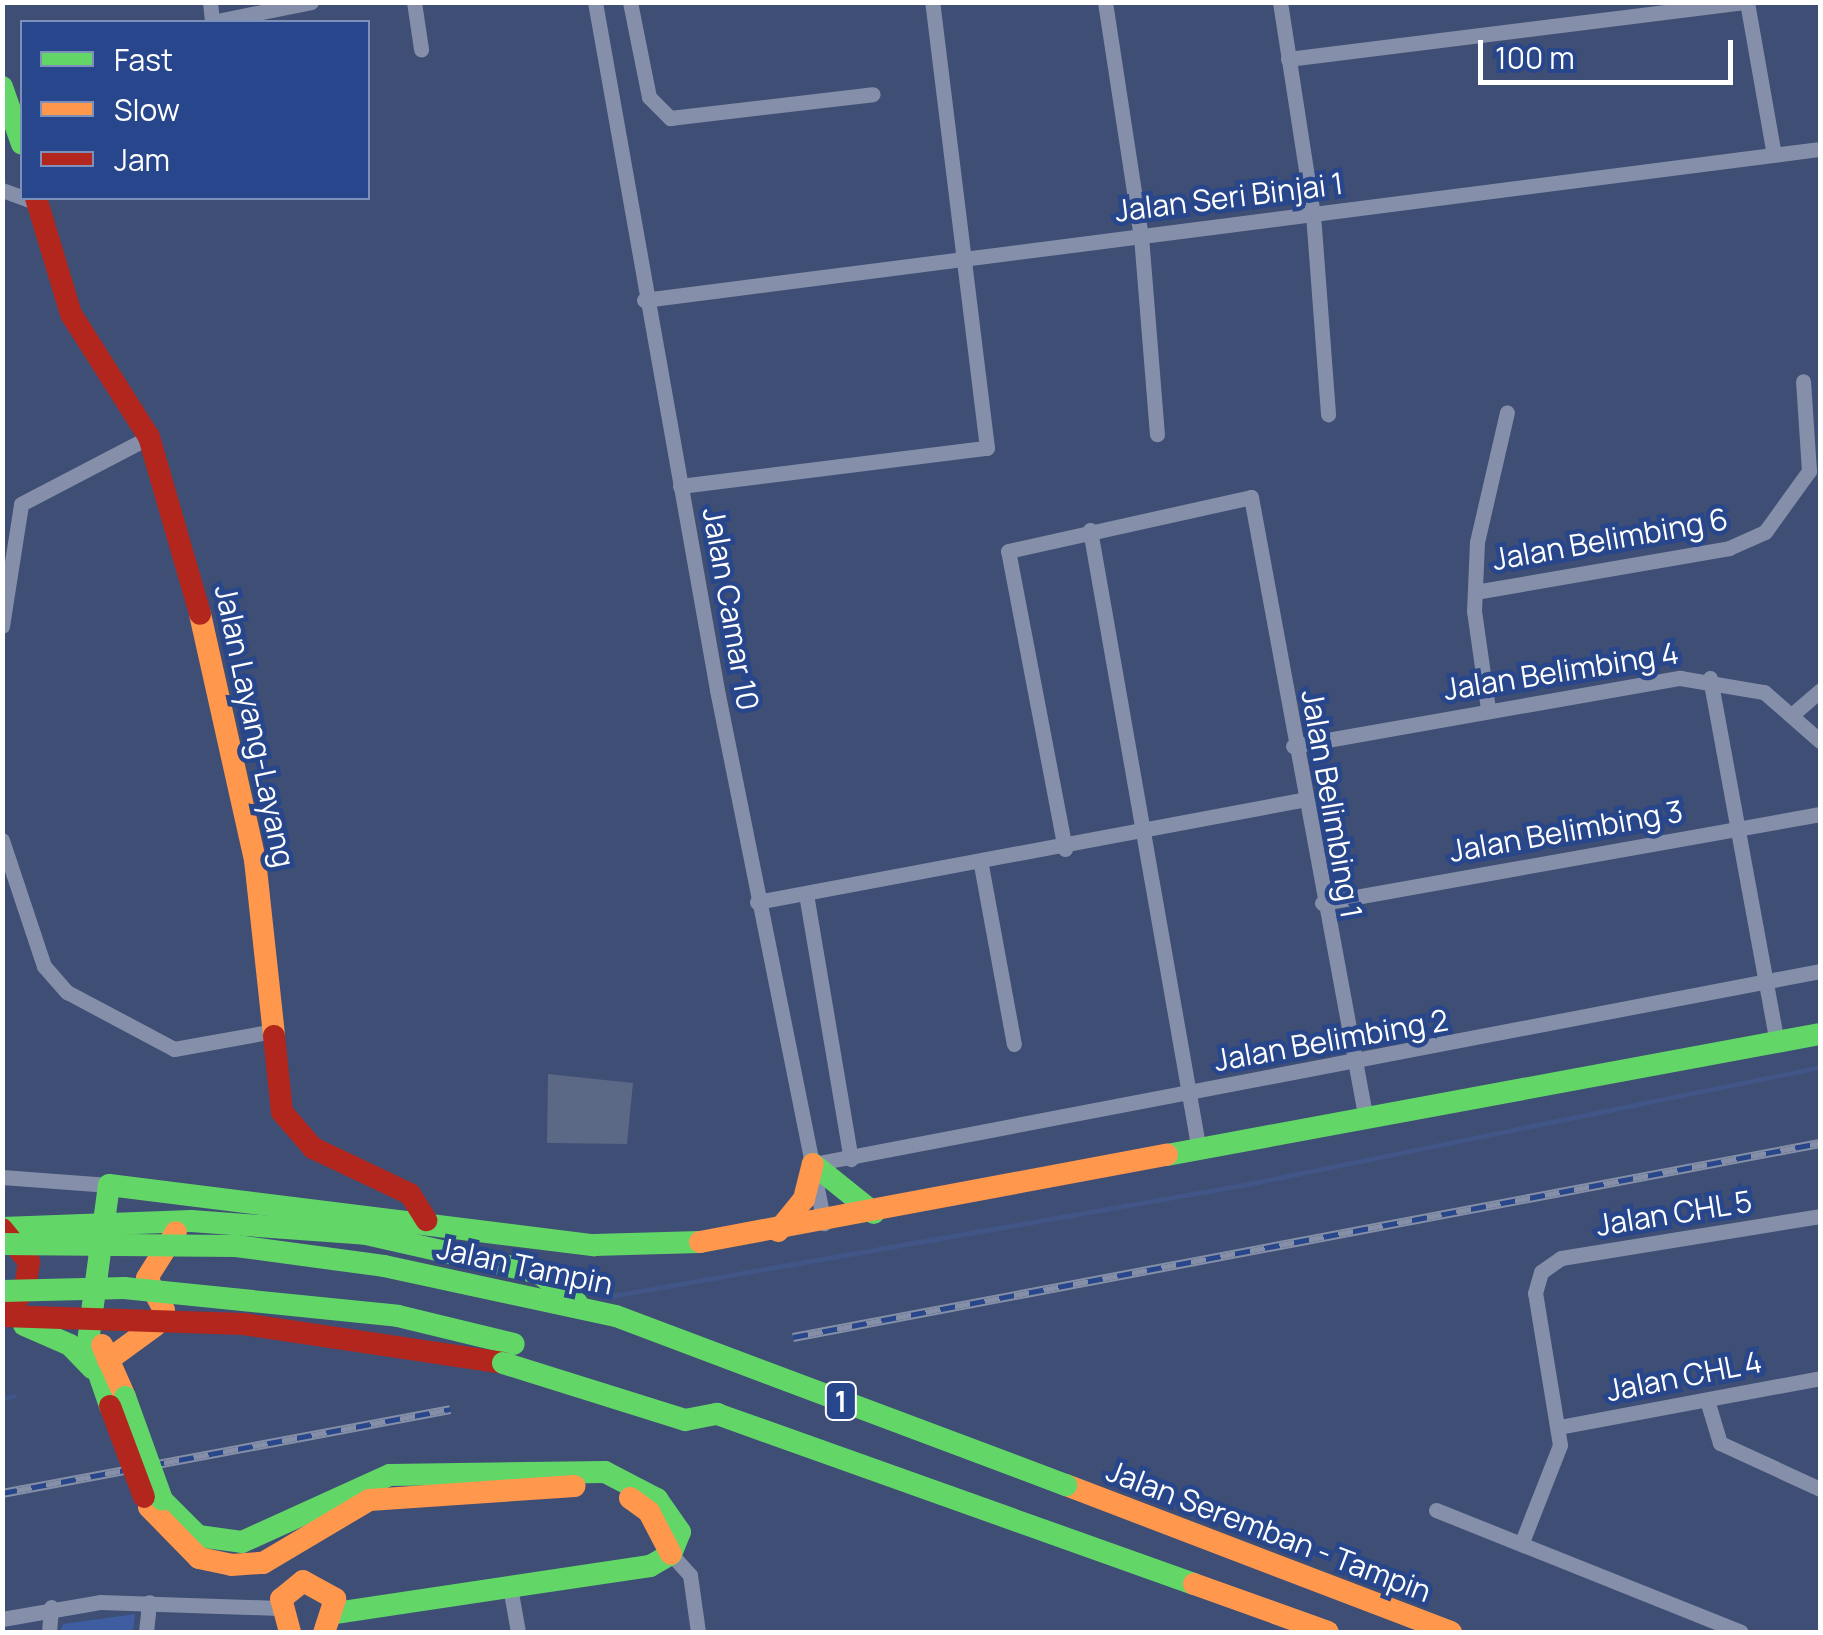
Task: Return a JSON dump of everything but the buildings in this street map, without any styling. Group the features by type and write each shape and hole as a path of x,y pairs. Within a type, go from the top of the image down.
{"main road":[{"path":"2,88 20,138"},
{"name":"Jalan Layang-Layang","path":"37,200 71,314 150,438 188,554 255,860 282,1112 297,1136 410,1194 426,1220"},
{"path":"290,1632 278,1608 286,1590 312,1580 330,1590 330,1623 650,1566 671,1554 680,1541 672,1513 605,1472 390,1475 242,1542 198,1536 154,1502 100,1364 91,1322 109,1185 426,1220 594,1245 778,1232 1820,1034"},
{"path":"778,1232 804,1199 812,1164 874,1213"},
{"path":"173,1320 147,1278 152,1258 190,1222"},
{"path":"2,1228 190,1222 366,1234 539,1272 577,1303"},
{"path":"2,1228 24,1252 30,1278 2,1315"},
{"name":"Jalan Tampin","path":"2,1244 236,1246 384,1266 577,1303 1066,1485"},
{"path":"2,1291 124,1288 398,1316 508,1354"},
{"path":"2,1315 91,1322 173,1320 508,1354"},
{"path":"2,1315 70,1345 100,1364"},
{"path":"100,1364 131,1335 173,1320"},
{"name":"1","path":"508,1354 685,1420 716,1414 1049,1528 1328,1632"},
{"name":"Jalan Seremban - Tampin","path":"1066,1485 1451,1632"}],"street":[{"path":"222,20 311,2"},
{"path":"414,2 422,49"},
{"name":"Jalan Camar 10","path":"595,2 644,300 758,902 824,1222"},
{"path":"630,2 649,97 670,118 873,94"},
{"path":"680,486 986,448 932,2"},
{"path":"1105,2 1142,236 1157,434"},
{"path":"1280,2 1313,214 1328,414"},
{"path":"1288,60 1626,9 1746,2 1774,155"},
{"name":"Jalan Seri Binjai 1","path":"644,300 1820,149"},
{"name":"Jalan Belimbing 6","path":"1475,592 1729,548 1765,532 1810,471 1803,382"},
{"path":"1488,709 1475,592 1507,412"},
{"path":"2,626 9,519 42,485 150,438"},
{"name":"Jalan Belimbing 1","path":"1090,530 1251,497 1301,800 1366,1120"},
{"path":"1065,849 1006,558 1016,546 1090,530 1198,1151"},
{"path":"1710,678 1777,1044"},
{"name":"Jalan Belimbing 4","path":"1293,746 1488,709 1710,678 1764,692 1794,713 1820,741"},
{"path":"1794,713 1820,690"},
{"path":"758,902 981,865 1301,800"},
{"name":"Jalan Belimbing 3","path":"1322,903 1820,814"},
{"path":"2,840 44,966 67,992 174,1049 274,1031"},
{"path":"981,865 1014,1044"},
{"path":"806,894 850,1159"},
{"name":"Jalan Belimbing 2","path":"812,1164 1354,1065 1820,971"},
{"path":"2,1176 109,1185"},
{"name":"Jalan CHL 5","path":"1559,1427 1537,1311 1541,1272 1562,1258 1820,1216"},
{"name":"Jalan CHL 4","path":"1559,1427 1820,1378"},
{"path":"1707,1400 1720,1443 1820,1489"},
{"path":"1522,1542 1558,1457 1559,1427"},
{"path":"1436,1510 1741,1632"},
{"path":"671,1554 690,1575 698,1632"},
{"path":"510,1588 518,1632"},
{"path":"146,1632 149,1602"},
{"path":"2,1619 51,1607 149,1602 278,1608"},
{"path":"50,1632 51,1607"}],"shaded area":[{"path":"135,1614 133,1632 60,1632 63,1624"}],"waterway":[{"path":"606,1297 1248,1184 1820,1067"},
{"path":"2,1398 14,1396"}],"railway":[{"path":"793,1337 1820,1143"},
{"path":"2,1493 450,1409"}],"traffic: fast":[{"path":"2,87 20,138"},
{"path":"1167,1155 1820,1034"},
{"path":"813,1164 874,1213"},
{"path":"110,1406 88,1342 109,1185 594,1245 700,1242"},
{"path":"2,1228 191,1221 366,1234 539,1273 577,1303"},
{"path":"2,1244 236,1246 384,1266"},
{"path":"384,1266 616,1316"},
{"path":"2,1291 124,1288 398,1316"},
{"path":"398,1316 514,1344"},
{"path":"616,1316 1066,1485"},
{"path":"24,1325 70,1345 92,1368"},
{"path":"503,1363 685,1420 717,1414"},
{"path":"125,1397 162,1500"},
{"path":"717,1414 1194,1584"},
{"path":"162,1500 198,1536 242,1542 390,1475 605,1472 657,1499 680,1532 671,1554 650,1566 336,1613"}],"traffic: slow":[{"path":"200,614 255,860 274,1036"},
{"path":"700,1242 1167,1155"},
{"path":"778,1231 804,1199 813,1164"},
{"path":"164,1310 147,1278 176,1232"},
{"path":"108,1360 156,1325"},
{"path":"102,1345 125,1397"},
{"path":"1066,1485 1451,1632"},
{"path":"149,1507 199,1558 231,1565 263,1563 369,1500 575,1486"},
{"path":"630,1498 649,1512 671,1554"},
{"path":"290,1632 281,1599 303,1581 335,1599 324,1632"},
{"path":"1194,1584 1328,1632"}],"traffic: jam":[{"path":"37,200 71,314 149,437 200,614"},
{"path":"274,1036 282,1112 313,1148 410,1194 426,1220"},
{"path":"2,1229 29,1262 24,1292 7,1308"},
{"path":"2,1316 243,1324 503,1363"},
{"path":"110,1406 144,1497"}]}
